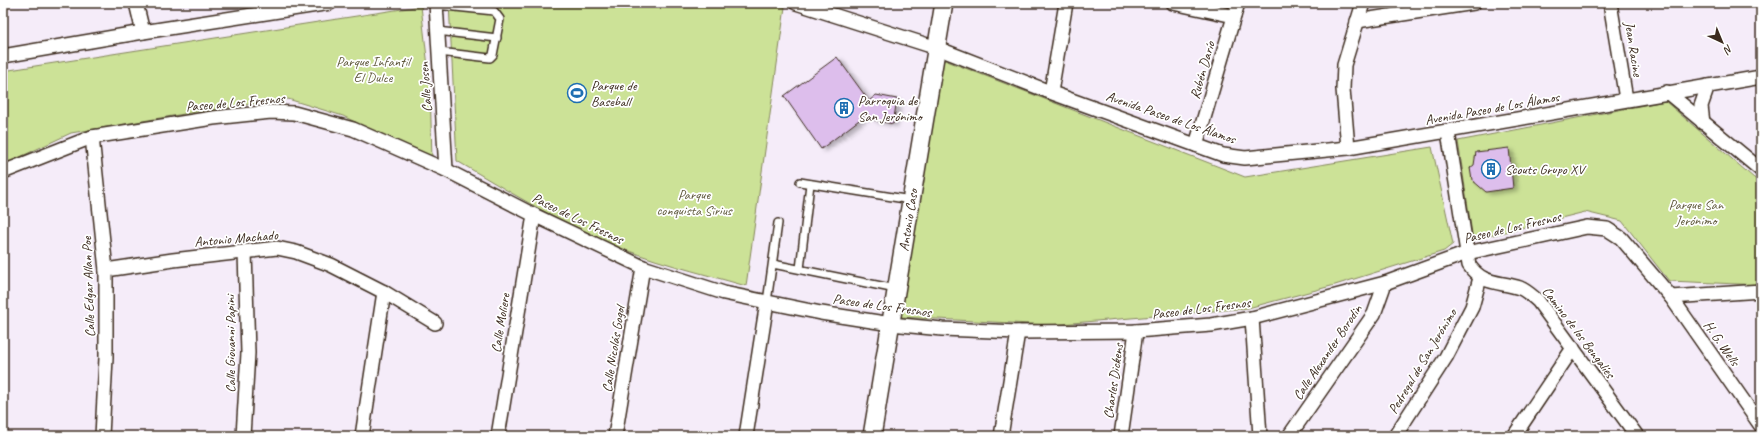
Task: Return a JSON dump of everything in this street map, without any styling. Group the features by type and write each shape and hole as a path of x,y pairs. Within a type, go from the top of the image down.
{"street":[{"path":"136,3 143,32"},
{"name":"Avenida Paseo de Los Álamos","path":"796,3 815,5 937,48 1051,92 1223,155 1245,158 1348,148 1761,77"},
{"name":"Antonio Caso","path":"872,436 944,3"},
{"path":"1051,92 1066,3"},
{"path":"1173,3 1234,16"},
{"name":"Rubén Darío","path":"1196,145 1238,3"},
{"path":"1348,148 1343,89 1344,65 1363,3"},
{"path":"1357,21 1474,3"},
{"name":"Jean Racine","path":"1610,3 1626,99"},
{"path":"3,56 143,32 323,4"},
{"name":"Calle Josen","path":"436,4 446,170"},
{"path":"1703,123 1701,106 1708,86"},
{"path":"1667,92 1761,170"},
{"name":"Paseo de Los Fresnos","path":"3,172 92,137 213,118 271,112 294,113 353,129 446,170 534,215 643,267 724,293 767,302 891,324 942,329 1018,332 1136,331 1211,325 1252,318 1385,283 1467,253 1587,227 1607,229 1621,238 1671,297"},
{"path":"1448,132 1469,265 1480,278"},
{"name":"Calle Edgar Allan Poe","path":"92,137 106,270 106,358 102,436"},
{"name":"Calle Moliere","path":"498,436 534,215"},
{"name":"Antonio Machado","path":"106,270 173,260 277,248 296,252 331,265 384,292 435,323"},
{"name":"Calle Giovanni Papini","path":"243,436 248,353 245,252"},
{"name":"Calle Nicolás Gogol","path":"615,436 643,267"},
{"name":"Camino de los Bengalíes","path":"1480,278 1519,288 1529,293 1538,301 1637,436"},
{"name":"Pedregal de San Jerónimo","path":"1395,436 1446,357 1472,308 1480,278"},
{"name":"Calle Alexander Borodin","path":"1289,436 1374,314 1385,283"},
{"path":"362,436 384,292"},
{"path":"1671,297 1761,292"},
{"name":"H. G. Wells","path":"1671,297 1761,426"},
{"path":"746,436 767,302"},
{"path":"1252,318 1260,436"},
{"name":"Charles Dickens","path":"1121,436 1136,331"},
{"path":"1001,436 1018,332"},
{"path":"1514,436 1572,348"}],"lane":[{"path":"436,4 494,11 500,19 493,55 490,58 439,52"},
{"path":"438,31 497,38"},
{"path":"800,182 911,200"},
{"path":"800,269 810,184"},
{"path":"767,302 778,224"},
{"path":"773,264 896,289"}],"green space":[{"name":"Parque conquista Sirius","path":"449,3 765,3 785,7 746,286 656,260 604,241 511,193 457,161"},
{"name":"Parque Infantil El Dulce","path":"421,6 430,84 432,160 343,116 288,99 196,112 71,133 3,165 3,71"},
{"path":"942,59 1245,177 1432,147 1453,244 1444,251 1335,285 1248,308 1049,325 900,317"},
{"name":"Parque San Jerónimo","path":"1665,101 1754,178 1761,180 1761,285 1669,281 1622,221 1585,212 1473,240 1458,141"}],"building":[{"name":"Parroquia de San Jerónimo","path":"837,57 869,101 876,95 897,99 893,124 874,120 867,114 821,149 784,96"},
{"name":"Scouts Grupo XV","path":"1509,148 1513,188 1486,192 1472,180 1470,168 1474,165 1476,152"}],"place":[{"name":"Parque de Baseball","path":"577,93"},
{"name":"Parroquia de San Jerónimo","path":"844,108"},
{"name":"Scouts Grupo XV","path":"1491,169"}]}
